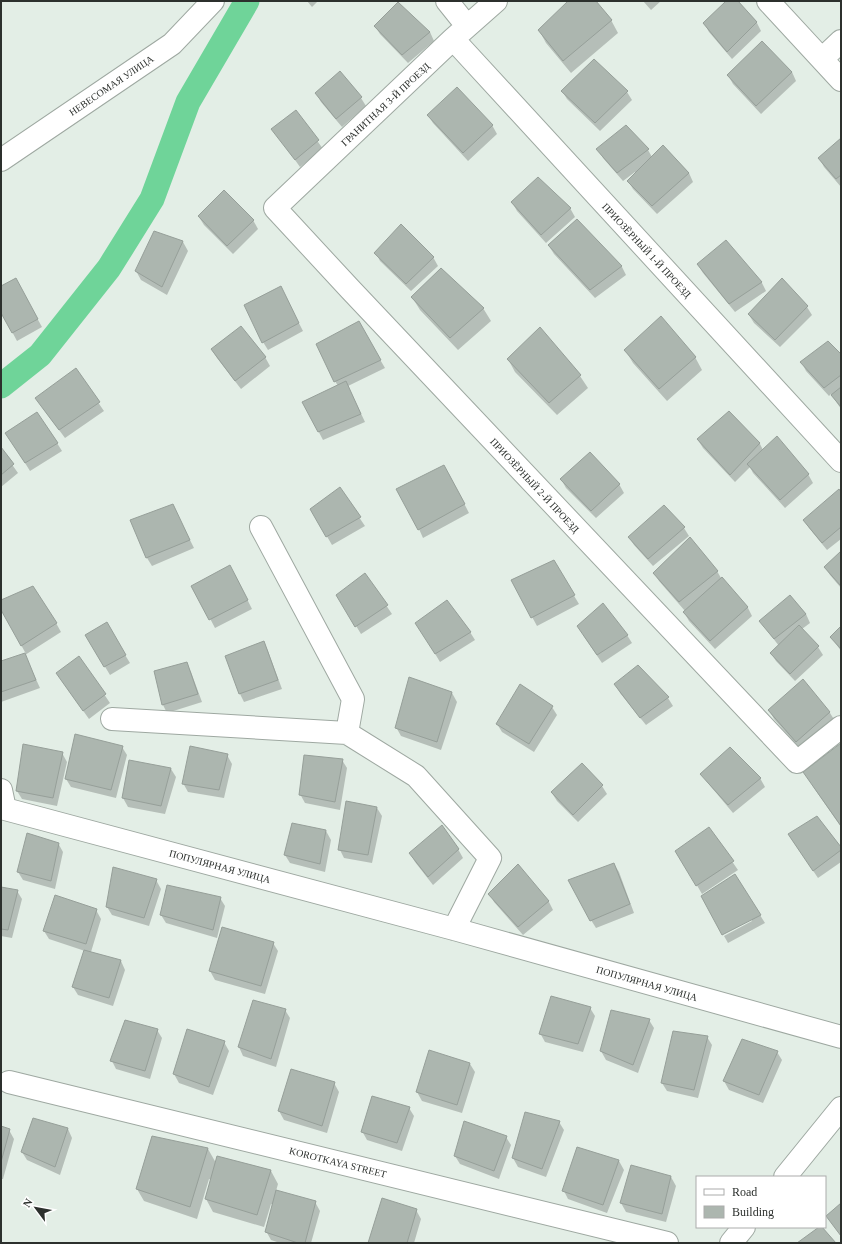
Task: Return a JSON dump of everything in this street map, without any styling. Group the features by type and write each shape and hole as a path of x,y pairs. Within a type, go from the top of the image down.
{"street":[{"name":"НЕВЕСОМАЯ УЛИЦА","path":"1,160 172,44 213,1"},
{"name":"ПРИОЗЁРНЫЙ 1-Й ПРОЕЗД","path":"447,1 460,33 841,461"},
{"name":"ГРАНИТНАЯ 3-Й ПРОЕЗД","path":"275,208 460,33 496,1"},
{"path":"768,1 841,80"},
{"path":"822,59 841,41"},
{"name":"ПРИОЗЁРНЫЙ 2-Й ПРОЕЗД","path":"275,208 355,295 797,762 841,728"},
{"path":"261,527 353,699 348,732"},
{"path":"112,719 348,732 416,776 490,858 454,929"},
{"name":"ПОПУЛЯРНАЯ УЛИЦА","path":"1,790 5,809 454,929 841,1037"},
{"name":"KOROTKAYA STREET","path":"9,1082 667,1243"},
{"path":"786,1176 841,1108"},
{"path":"731,1243 743,1228"}],"building":[{"path":"568,1 596,1 612,20 563,61 538,30"},
{"path":"726,1 738,1 757,22 727,52 703,23"},
{"path":"398,2 430,32 402,55 374,26"},
{"path":"762,41 792,72 756,106 727,75"},
{"path":"594,59 628,91 595,123 561,91"},
{"path":"340,71 362,97 336,119 315,93"},
{"path":"457,87 493,125 463,153 427,115"},
{"path":"296,110 319,140 295,160 271,129"},
{"path":"626,125 649,149 617,173 596,149"},
{"path":"841,138 841,175 836,179 818,158"},
{"path":"663,145 689,173 652,206 627,181"},
{"path":"538,177 571,208 541,235 511,202"},
{"path":"224,190 254,220 227,246 198,216"},
{"path":"577,219 622,266 590,290 548,245"},
{"path":"401,224 434,257 406,284 374,253"},
{"path":"154,231 183,241 162,287 135,271"},
{"path":"726,240 762,282 729,304 697,264"},
{"path":"441,268 484,308 450,338 411,297"},
{"path":"16,278 38,319 12,333 1,313 1,286"},
{"path":"782,278 808,306 775,340 748,314"},
{"path":"281,286 299,323 262,343 244,305"},
{"path":"661,316 696,357 659,389 624,350"},
{"path":"359,321 381,360 334,382 316,344"},
{"path":"241,326 266,357 235,381 211,349"},
{"path":"540,327 581,375 549,403 507,359"},
{"path":"828,341 841,354 841,375 824,388 800,362"},
{"path":"76,368 100,402 59,430 35,398"},
{"path":"346,381 361,414 318,432 302,402"},
{"path":"841,387 841,407 831,395"},
{"path":"729,411 760,443 730,475 697,439"},
{"path":"37,412 58,443 25,463 5,433"},
{"path":"777,436 809,474 780,500 747,464"},
{"path":"1,447 14,464 1,475"},
{"path":"590,452 620,484 591,511 560,479"},
{"path":"444,465 465,504 418,530 396,489"},
{"path":"340,487 361,517 326,537 310,509"},
{"path":"839,489 841,492 841,527 822,543 803,520"},
{"path":"173,504 190,540 146,558 130,520"},
{"path":"664,505 685,527 648,559 628,537"},
{"path":"690,537 718,571 679,602 653,573"},
{"path":"841,551 841,586 824,567"},
{"path":"554,560 575,595 531,618 511,580"},
{"path":"230,565 248,600 209,620 191,586"},
{"path":"365,573 388,605 355,627 336,595"},
{"path":"722,577 748,607 710,641 683,612"},
{"path":"33,586 57,623 21,646 1,610 1,600"},
{"path":"790,595 806,614 774,639 759,621"},
{"path":"447,600 471,632 435,654 415,623"},
{"path":"603,603 628,635 597,655 577,626"},
{"path":"107,622 126,655 104,667 85,635"},
{"path":"799,625 819,646 790,674 770,653"},
{"path":"841,626 841,649 830,637"},
{"path":"264,641 278,680 239,694 225,656"},
{"path":"25,653 36,680 1,692 1,661"},
{"path":"79,656 106,694 83,711 56,673"},
{"path":"187,662 198,694 162,705 154,671"},
{"path":"638,665 669,697 640,718 614,684"},
{"path":"409,677 452,692 437,742 395,728"},
{"path":"803,679 830,712 796,742 768,710"},
{"path":"520,684 553,706 529,744 496,724"},
{"path":"75,734 123,746 111,790 65,779"},
{"path":"841,743 841,826 803,772"},
{"path":"23,744 63,752 53,798 16,791"},
{"path":"190,746 228,754 219,790 182,784"},
{"path":"730,747 761,778 728,805 700,774"},
{"path":"304,755 343,759 335,802 299,795"},
{"path":"129,760 171,768 161,806 122,798"},
{"path":"582,763 603,785 573,815 551,792"},
{"path":"346,801 377,807 368,855 338,850"},
{"path":"817,816 841,847 841,850 813,871 788,834"},
{"path":"292,823 326,830 320,864 284,855"},
{"path":"442,825 459,849 428,877 409,853"},
{"path":"709,827 734,861 696,886 675,851"},
{"path":"27,833 59,843 51,881 17,872"},
{"path":"614,863 630,904 590,921 568,880"},
{"path":"518,864 549,901 518,927 488,894"},
{"path":"113,867 157,879 144,918 106,907"},
{"path":"735,874 761,915 722,935 701,896"},
{"path":"167,885 221,897 213,930 160,915"},
{"path":"1,887 18,890 8,930 1,929"},
{"path":"55,895 97,909 86,944 43,931"},
{"path":"222,927 274,942 261,986 209,971"},
{"path":"84,950 121,960 109,998 72,987"},
{"path":"551,996 591,1007 578,1044 539,1034"},
{"path":"253,1000 286,1009 271,1059 238,1047"},
{"path":"611,1010 650,1019 633,1065 600,1051"},
{"path":"125,1020 158,1029 145,1071 110,1061"},
{"path":"187,1029 225,1041 209,1087 173,1074"},
{"path":"673,1031 708,1036 694,1090 661,1083"},
{"path":"742,1039 778,1051 759,1095 723,1081"},
{"path":"429,1050 470,1063 457,1105 416,1092"},
{"path":"291,1069 335,1082 322,1126 278,1111"},
{"path":"372,1096 410,1107 397,1143 361,1132"},
{"path":"525,1112 560,1121 542,1169 512,1158"},
{"path":"33,1118 68,1128 55,1167 21,1152"},
{"path":"464,1121 507,1136 494,1171 454,1156"},
{"path":"1,1126 10,1129 1,1162"},
{"path":"152,1136 208,1148 190,1207 136,1189"},
{"path":"577,1147 619,1160 603,1205 562,1191"},
{"path":"217,1156 271,1170 257,1215 205,1199"},
{"path":"631,1165 671,1176 662,1214 620,1203"},
{"path":"276,1190 316,1201 305,1243 298,1243 265,1232"},
{"path":"382,1198 417,1209 407,1243 368,1243"},
{"path":"841,1203 841,1236 826,1216"},
{"path":"818,1228 823,1228 836,1243 797,1243"}],"waterway":[{"path":"1,386 40,355 109,268 152,199 188,102 247,1"}]}
